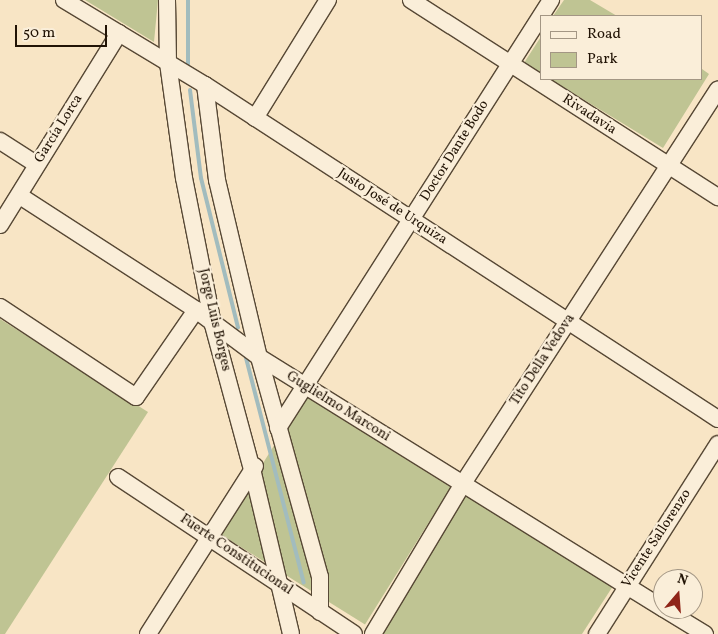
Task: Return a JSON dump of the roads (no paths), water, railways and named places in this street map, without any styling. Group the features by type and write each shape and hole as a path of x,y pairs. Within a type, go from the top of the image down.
{"street":[{"name":"Justo José de Urquiza","path":"64,0 205,85 718,419"},
{"name":"Jorge Luis Borges","path":"167,0 168,62 184,178 213,326 256,466 291,634"},
{"path":"255,118 328,0"},
{"name":"Rivadavia","path":"411,0 718,197"},
{"name":"Doctor Dante Bodo","path":"541,15 550,0"},
{"name":"Doctor Dante Bodo","path":"278,428 540,16"},
{"name":"García Lorca","path":"0,225 20,196 36,164 119,33"},
{"path":"205,85 217,180 259,357 320,577 320,612"},
{"name":"Tito Della Vedova","path":"373,634 462,485 718,90"},
{"path":"0,141 36,164"},
{"name":"Guglielmo Marconi","path":"20,196 196,310 213,326 304,386 653,603"},
{"path":"0,307 136,397 196,310"},
{"name":"Vicente Sallorenzo","path":"597,634 718,444"},
{"path":"148,634 209,536 256,466"},
{"name":"Fuerte Constitucional","path":"118,477 354,634"},
{"name":"Guglielmo Marconi","path":"680,619 705,634"}],"waterway":[{"path":"188,0 188,65"},
{"path":"190,90 201,178 238,327"},
{"path":"245,354 304,583"}]}
